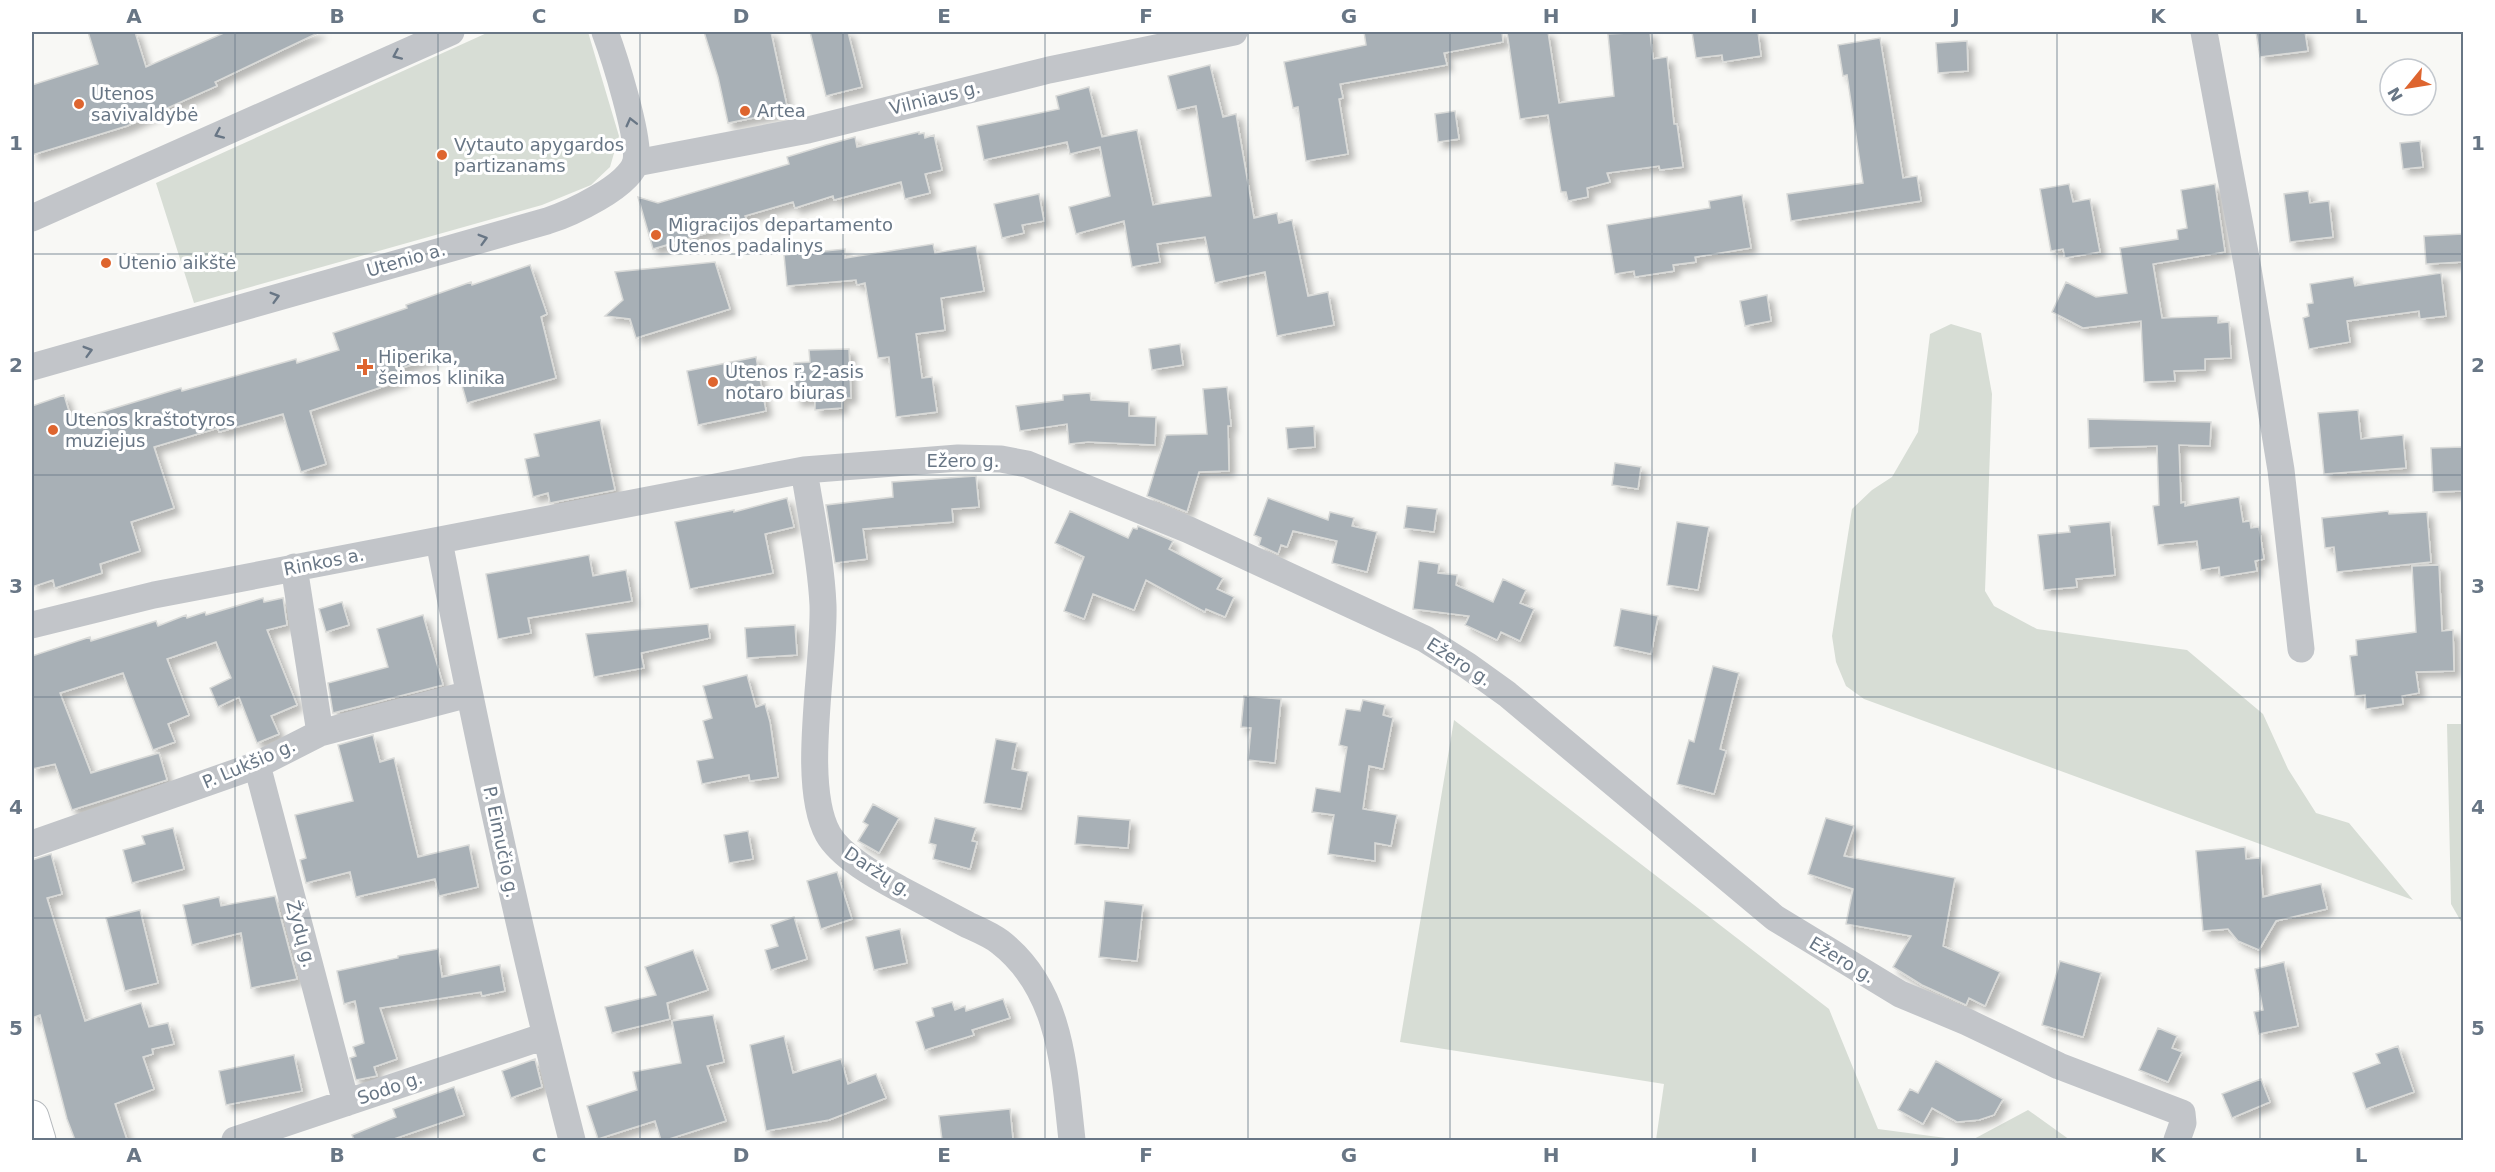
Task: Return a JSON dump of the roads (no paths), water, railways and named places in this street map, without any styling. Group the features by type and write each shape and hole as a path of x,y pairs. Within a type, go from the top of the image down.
{"main road":[{"path":"32,1117 39,1140"}],"street":[{"path":"32,218 451,32"},
{"path":"605,32 636,140 636,163"},
{"name":"Vilniaus g.","path":"636,163 808,130 1049,70 1234,32"},
{"path":"2204,32 2273,419 2301,649"},
{"name":"Utenio a.","path":"32,367 567,214 596,199 623,179 636,163"},
{"name":"Ežero g.","path":"619,506 804,470 957,458 1001,459 1027,464 1189,531 1425,639 1507,694 1766,911 1794,931 1900,994 1967,1022 2059,1066 2182,1113 2183,1123 2177,1140"},
{"name":"Daržų g.","path":"804,470 819,564 823,606 815,775 820,812 828,834 840,849 880,878 998,941 1015,955 1032,976 1051,1011 1062,1051 1072,1140"},
{"name":"Rinkos a.","path":"32,625 154,595 619,506"},
{"name":"P. Eimučio g.","path":"439,541 469,694 545,1036 572,1140"},
{"path":"294,567 320,733"},
{"name":"P. Lukšio g.","path":"32,844 257,765 320,733 469,694"},
{"name":"Žydų g.","path":"257,765 346,1103"},
{"name":"Sodo g.","path":"236,1140 545,1036"}],"place":[{"name":"Utenos savivaldybė","path":"79,104"},
{"name":"Artea","path":"745,111"},
{"name":"Vytauto apygardos partizanams","path":"442,155"},
{"name":"Migracijos departamento Utenos padalinys","path":"656,235"},
{"name":"Utenio aikštė","path":"106,263"},
{"name":"Hiperika, šeimos klinika","path":"365,367"},
{"name":"Utenos r. 2-asis notaro biuras","path":"713,382"},
{"name":"Utenos kraštotyros muziejus","path":"53,430"}]}
